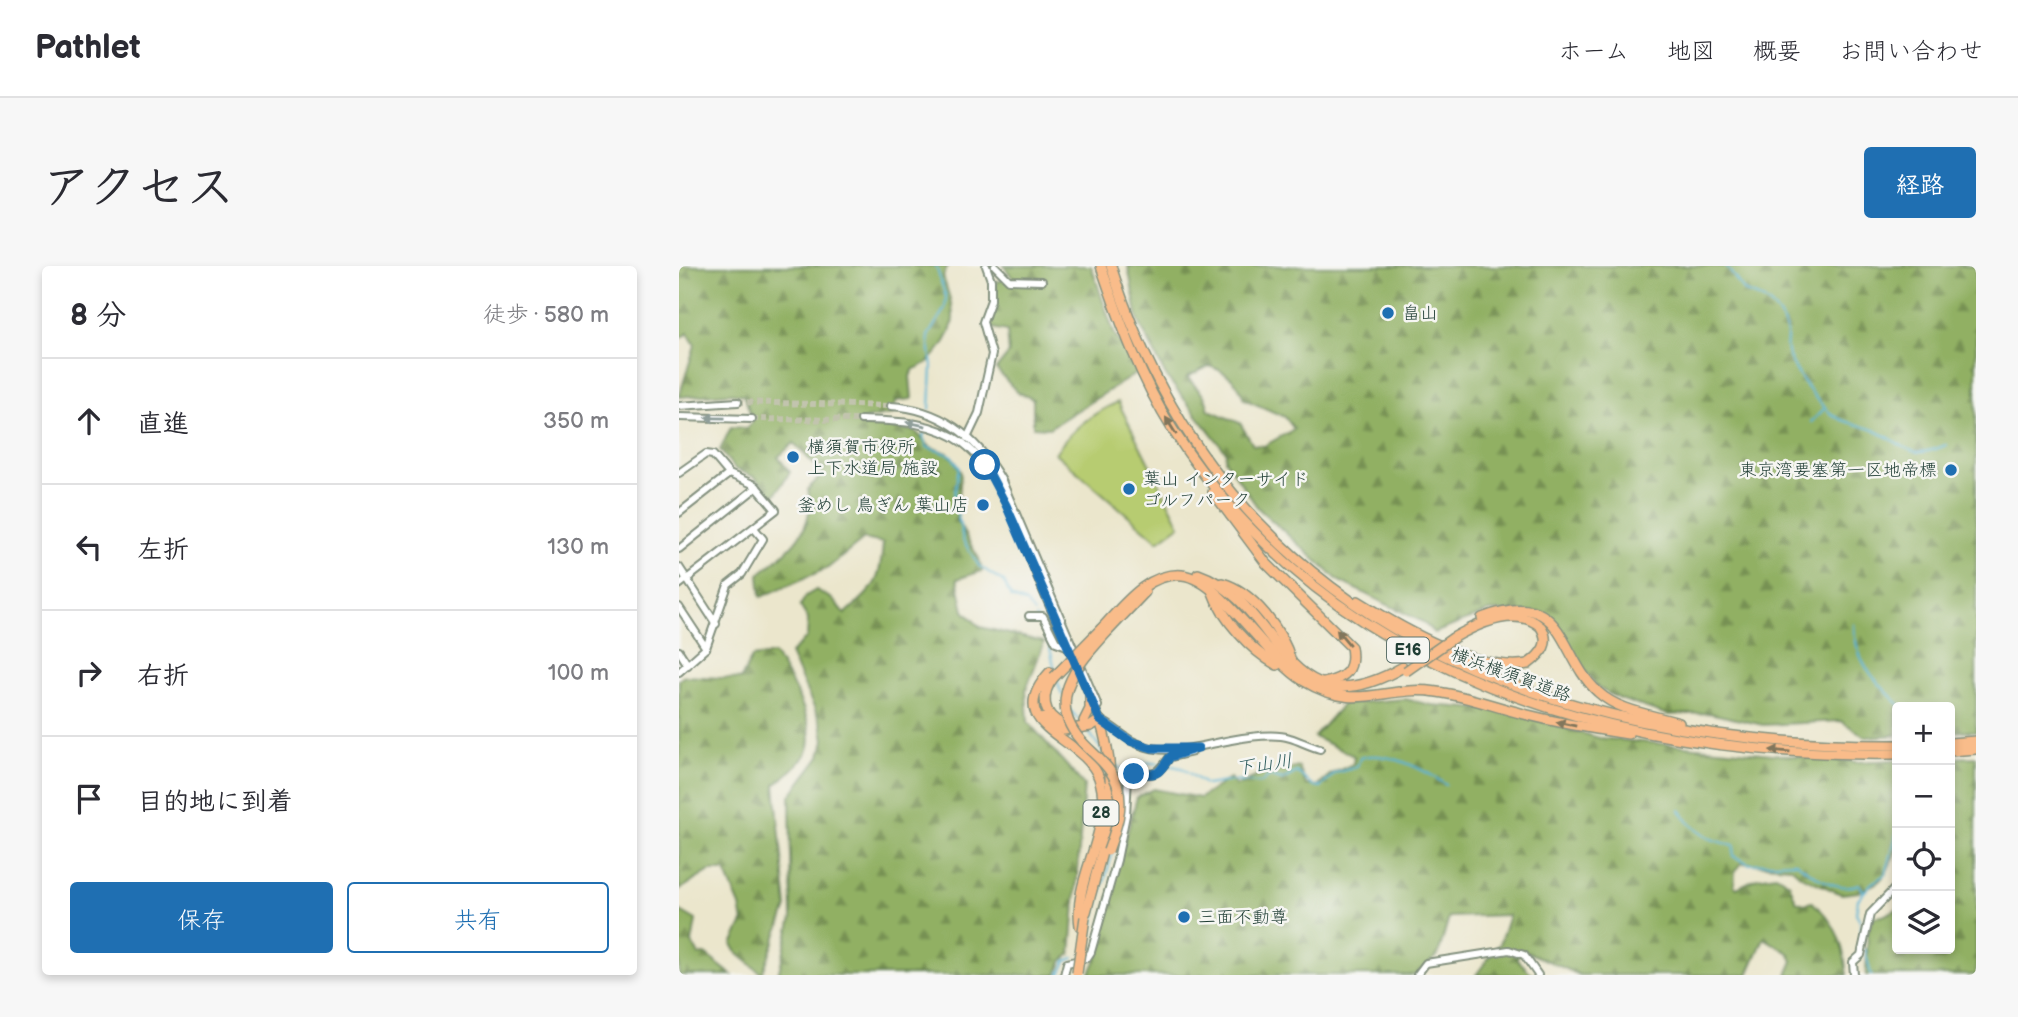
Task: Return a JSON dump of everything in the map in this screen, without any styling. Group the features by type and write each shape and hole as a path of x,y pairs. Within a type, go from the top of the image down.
{"highway":[{"name":"横浜横須賀道路","path":"1101,266 1145,378 1190,454 1246,522 1299,573 1365,624 1406,649 1484,685 1566,713 1625,729 1731,746 1789,751 1892,754"},
{"name":"横浜横須賀道路","path":"1111,266 1149,365 1191,437 1233,493 1299,561 1340,595 1390,629 1484,675 1618,717 1713,732 1812,743 1892,745"},
{"path":"1190,454 1231,518 1266,563 1351,647 1352,663 1349,673 1342,679 1321,686"},
{"path":"1299,561 1398,626 1478,658 1507,665 1528,664 1537,657 1546,639 1541,627 1523,618 1491,621 1451,636"},
{"path":"1102,721 1076,730 1065,730 1050,724 1040,709 1039,697 1052,675 1102,629 1143,582 1161,573 1186,571 1216,589 1286,663 1331,695 1356,699 1435,692 1577,726 1731,746"},
{"name":"28","path":"1083,919 1119,814 1118,786 1108,768 1074,733 1068,721 1064,703 1072,674 1102,629 1155,580 1182,575 1199,579 1216,589"},
{"path":"1216,589 1229,584 1249,598 1286,642 1286,663"},
{"path":"1216,589 1217,606 1257,653 1286,663"},
{"path":"1321,686 1353,688 1376,682 1405,669 1451,636 1493,614 1530,612 1540,615 1557,628 1584,676 1597,692 1612,702 1713,732"},
{"path":"1052,675 1044,698 1050,715 1064,724 1102,721"},
{"name":"28","path":"1052,675 1035,694 1035,712 1049,730 1085,755 1096,771 1103,794 1076,974"},
{"path":"1084,721 1090,709 1090,697"},
{"path":"1083,919 1112,813 1112,760 1102,721"},
{"path":"1955,743 1976,741"},
{"path":"1955,751 1976,750"}],"street":[{"path":"963,443 979,413 992,354 983,322 991,300 991,280 986,266"},
{"path":"995,266 1009,280 1042,281"},
{"path":"679,406 738,402"},
{"path":"891,406 936,415 968,436 984,453 1002,481 1102,721"},
{"path":"679,417 752,419"},
{"path":"861,420 923,425 963,443 985,465 996,482 1102,721 1119,735 1152,748 1198,748"},
{"path":"679,473 706,454 713,455 729,474 757,487 776,510 679,585"},
{"path":"679,513 729,474"},
{"path":"679,549 757,487"},
{"path":"679,672 706,648 728,585 742,574 763,539 754,528"},
{"path":"679,567 716,624"},
{"path":"679,607 706,648"},
{"path":"1032,616 1043,616 1056,642 1067,646"},
{"path":"679,651 688,665"},
{"path":"1063,975 1066,963 1087,958 1091,952 1117,860 1126,815 1128,777 1134,774 1153,776 1170,757 1230,740 1291,738 1320,749"},
{"path":"1854,975 1853,962 1861,956 1871,914 1892,891"},
{"path":"1417,975 1426,962 1509,950 1524,955 1538,975"}],"green space":[{"path":"679,266 948,266 943,276 953,319 945,342 928,362 914,369 910,376 912,399 896,401 893,414 866,419 861,425 915,431 930,447 948,453 955,460 961,473 957,521 979,559 982,571 957,579 964,611 980,627 1044,642 1026,690 1028,722 1084,785 1071,954 1062,961 1057,975 778,975 792,918 790,796 820,756 824,740 821,723 790,654 807,637 808,619 800,606 806,596 816,590 832,599 845,614 869,591 878,577 883,543 864,539 828,568 761,597 759,574 798,538 808,516 808,489 823,474 794,443 778,457 790,472 774,496 755,477 735,469 720,450 731,427 747,428 753,422 744,395 731,393 679,397 695,345 688,333 679,339"},
{"path":"1004,266 1091,266 1114,333 1137,373 1049,428 1033,427 1033,399 1017,392 996,369 1009,353 1007,331 988,327 997,281 1014,280"},
{"path":"1128,266 1976,266 1976,731 1955,732 1955,702 1892,702 1892,735 1866,737 1841,721 1763,725 1709,713 1668,715 1620,699 1598,688 1543,613 1490,611 1434,633 1423,622 1339,581 1258,508 1225,460 1226,452 1166,376 1138,320","holes":["1209,366 1235,382 1244,399 1285,417 1294,429 1264,446 1253,445 1240,423 1209,410 1205,397 1187,377"]},
{"name":"葉山 インターサイド ゴルフパーク","path":"1118,402 1180,525 1158,541 1055,453 1083,423"},
{"path":"774,654 801,702 810,743 803,758 775,785 787,907 762,974 737,953 732,944 743,922 740,906 725,871 710,871 679,890 679,680 684,676 741,679 752,657"},
{"path":"1405,699 1431,705 1507,711 1599,738 1857,762 1892,760 1892,860 1886,874 1878,882 1859,892 1841,894 1801,876 1791,867 1742,863 1735,872 1734,886 1737,888 1757,878 1776,875 1789,883 1796,901 1804,904 1812,902 1820,909 1837,934 1847,975 1787,975 1793,961 1789,953 1764,938 1748,975 1580,975 1523,950 1516,958 1533,975 1476,975 1500,943 1509,915 1449,917 1438,955 1416,975 1089,975 1105,939 1104,917 1137,797 1154,789 1200,798 1230,778 1236,786 1260,775 1299,767 1306,785 1317,786 1331,774 1353,764 1354,756 1314,737 1343,704"},
{"path":"1976,757 1976,975 1866,975 1868,932 1873,917 1892,912 1892,954 1955,954 1955,758"},
{"path":"679,910 696,920 692,943 699,955 705,954 732,975 679,975"}],"waterway":[{"name":"下山川","path":"930,409 932,366 928,336 945,308 946,297 936,266"},
{"path":"1726,266 1745,292 1765,301 1780,316 1786,330 1787,352 1792,363 1811,392 1829,412 1840,419 1878,432 1916,452 1934,450 1946,445"},
{"path":"1811,422 1825,408"},
{"name":"下山川","path":"926,429 923,437 927,447 951,455 959,467 954,497 963,540 979,566 1004,582 1011,597 1026,603 1034,613"},
{"name":"下山川","path":"1036,618 1047,634 1055,671"},
{"path":"1854,624 1862,660 1875,680 1897,702"},
{"name":"下山川","path":"1057,680 1062,695"},
{"name":"下山川","path":"1069,709 1078,719"},
{"name":"下山川","path":"1088,731 1103,752"},
{"name":"下山川","path":"1167,765 1182,768 1206,785 1232,781 1261,783 1269,776 1282,780 1297,772 1313,786 1321,787 1335,773 1357,767 1360,758 1381,756 1417,767 1446,785"},
{"name":"下山川","path":"1112,765 1127,771 1143,762 1162,764"},
{"path":"1124,790 1127,772"},
{"path":"1680,810 1696,830 1709,838 1734,845 1733,856 1750,864 1796,862 1826,882 1842,886 1859,884 1864,892"},
{"path":"1083,956 1087,953 1099,899 1120,828"},
{"path":"1862,940 1860,921 1856,913 1858,899 1872,883 1886,874 1892,851"},
{"path":"1865,949 1871,975"},
{"path":"1060,974 1066,961 1074,958"}],"tunnel":[{"path":"738,402 891,406"},
{"path":"752,419 861,420"}],"place":[{"name":"畠山","path":"1388,313"},
{"name":"横須賀市役所 上下水道局 施設","path":"793,457"},
{"name":"東京湾要塞第一区地帝標","path":"1951,470"},
{"name":"葉山 インターサイド ゴルフパーク","path":"1129,489"},
{"name":"釜めし 鳥ぎん 葉山店","path":"983,505"},
{"name":"三面不動尊","path":"1184,917"}],"route":[{"path":"985,465 996,482 1100,720 1112,730 1142,746 1180,750 1198,748 1194,752 1170,757 1161,771 1153,776 1134,774"}]}
